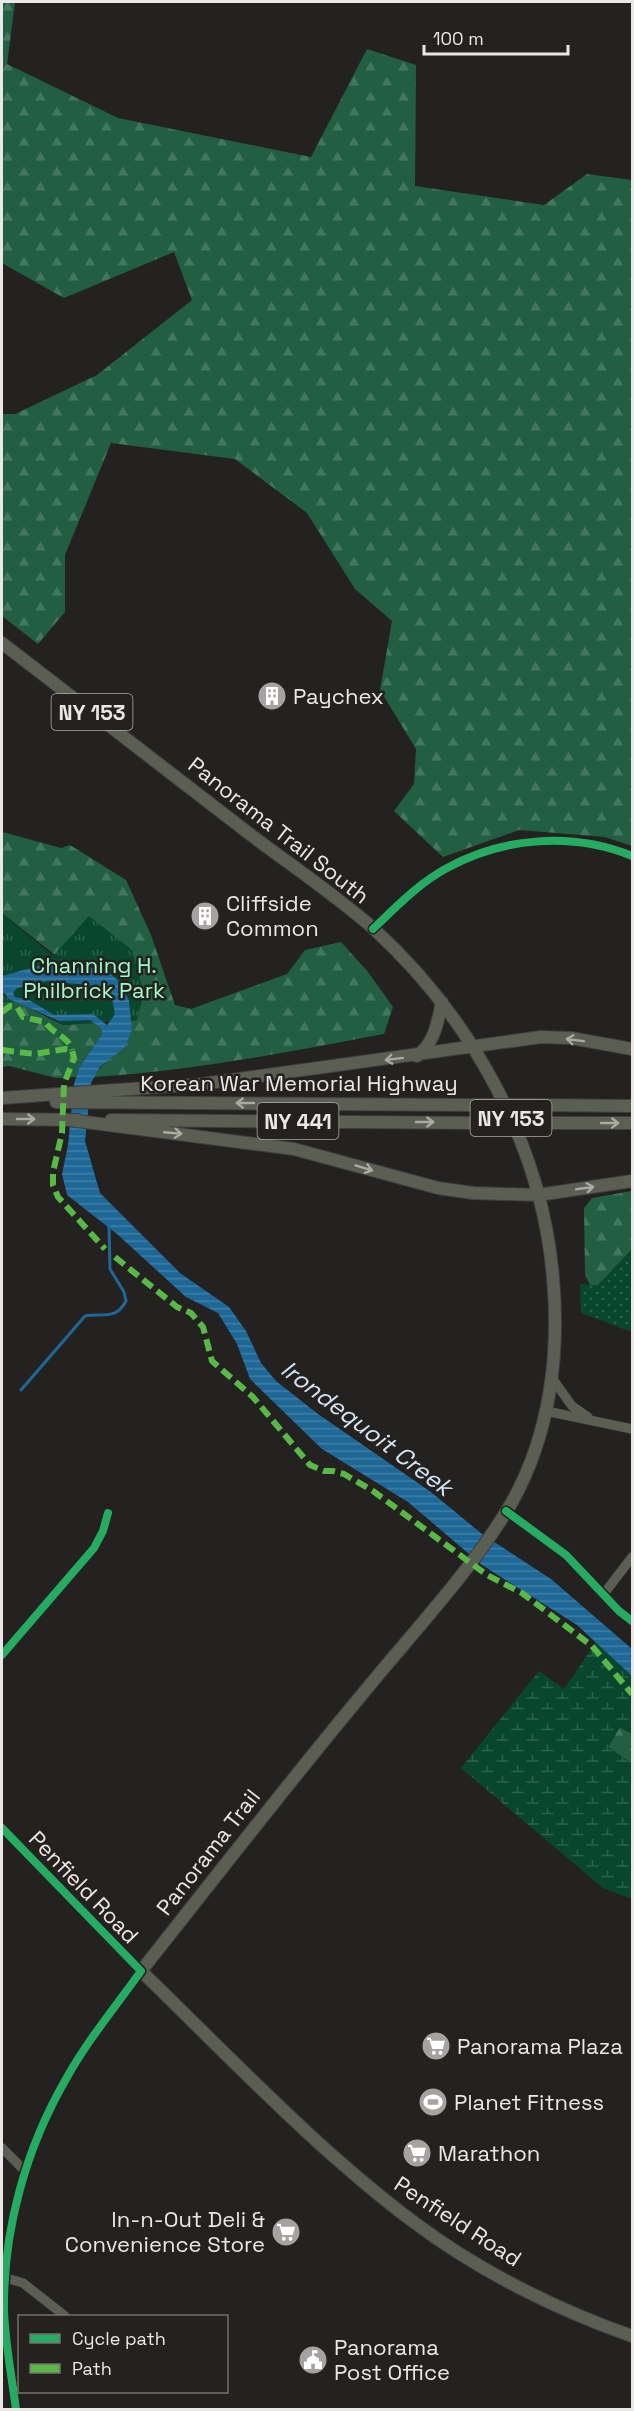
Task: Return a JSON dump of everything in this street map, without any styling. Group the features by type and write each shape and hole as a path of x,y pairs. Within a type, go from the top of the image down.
{"main road":[{"name":"Panorama Trail South","path":"2,643 373,929 442,1002 472,1046 507,1110 538,1195 548,1239 556,1305 552,1378 546,1411 532,1458 506,1511 493,1531"},
{"path":"417,1056 428,1048 434,1035 442,1002"},
{"path":"2,1100 114,1097 541,1037 571,1038 633,1049"},
{"name":"Korean War Memorial Highway","path":"114,1097 633,1106"},
{"path":"2,1119 70,1120 242,1140 294,1149 438,1188 493,1194 538,1195 633,1181"},
{"name":"Korean War Memorial Highway","path":"115,1124 633,1123"},
{"name":"Panorama Trail","path":"141,1971 493,1531"},
{"name":"Penfield Road","path":"141,1971 313,2136 417,2224 527,2291 633,2336"}],"street":[{"path":"373,929 407,895 447,868 485,852 518,843 558,840 592,843 633,856"},
{"path":"552,1378 572,1406 593,1420"},
{"path":"546,1411 633,1429"},
{"path":"506,1511 560,1550 603,1595 633,1621"},
{"path":"2,1654 94,1548 103,1531 108,1513"},
{"path":"603,1595 633,1557"},
{"name":"Penfield Road","path":"2,1828 141,1971"},
{"name":"Panorama Trail","path":"16,2409 3,2309 9,2242 25,2171 65,2080 141,1971"},
{"path":"2,2148 25,2171"},
{"path":"6,2278 23,2283 64,2315"}],"green space":[{"path":"2,2 15,2 7,64 118,118 311,157 367,49 416,65 415,186 544,205 587,174 632,180 632,846 605,837 519,830 443,857 394,811 414,784 416,749 380,690 392,621 355,589 307,513 235,459 111,443 65,555 65,612 38,644 2,616 2,414 15,414 97,375 192,300 174,252 64,298 2,263"},
{"path":"2,832 61,848 70,845 126,880 151,935 175,1005 191,1009 287,974 305,950 341,942 368,972 393,1007 384,1034 204,1066 94,1077 99,1069 124,1045 131,1031 131,1021 137,1020 2,913"},
{"name":"Channing H. Philbrick Park","path":"2,913 53,956 89,916 132,950 144,993 137,1020 63,1025 30,1001 2,1002"},
{"path":"15,1001 63,1025 94,1023 102,1029 102,1034 79,1068 76,1077 56,1078 9,1066 2,1067 2,1002"},
{"path":"632,1191 632,1249 598,1285 590,1285 585,1275 584,1208 592,1198"},
{"path":"632,1249 632,1332 581,1313 580,1284 598,1285"},
{"path":"596,1642 632,1676 632,1734 620,1727 608,1747 632,1764 632,1899 603,1888 461,1768 539,1671 564,1689"},
{"path":"620,1727 632,1734 632,1764 608,1747"}],"water":[{"path":"46,964 73,968 104,968 121,983 129,1001 132,1030 125,1047 100,1067 91,1083 85,1141 100,1193 180,1273 229,1307 246,1331 261,1363 276,1381 318,1414 431,1492 482,1534 551,1579 632,1649 632,1676 577,1625 482,1565 408,1502 322,1449 250,1379 237,1344 218,1313 186,1297 117,1234 67,1195 62,1174 68,1145 74,1084 79,1068 102,1034 102,1029 90,1020 59,1021 9,999 5,993 2,994 2,976","holes":["48,981 105,987 111,993 115,1014 107,1025 93,1014 54,1015 29,1000 15,997 13,993 17,988"]}],"waterway":[{"path":"21,1390 85,1316 114,1313 126,1301 124,1292 110,1269 109,1226"}],"marked path":[{"path":"2,1012 10,1006 17,1007 23,1017 45,1022 68,1042 72,1050"},
{"path":"2,1050 35,1054 72,1050 74,1058 64,1084 62,1133 53,1172 53,1185 58,1197 105,1249"},
{"path":"115,1257 177,1307 191,1313 203,1327 212,1361 253,1397 310,1465 324,1471 344,1474 373,1491 487,1575 522,1593 592,1646 632,1694"}],"cycle path":[{"path":"373,929 408,896 437,874 491,850 538,841 562,841 586,843 632,856"},
{"path":"506,1511 566,1555 619,1611 632,1621"},
{"path":"2,1655 94,1548 103,1531 108,1513"},
{"path":"2,1828 141,1971 92,2037 66,2079 39,2133 20,2190 8,2250 4,2310 16,2410"}],"place":[{"name":"Paychex","path":"272,696"},
{"name":"Cliffside Common","path":"205,916"},
{"name":"Panorama Plaza","path":"436,2046"},
{"name":"Planet Fitness","path":"433,2102"},
{"name":"Marathon","path":"417,2153"},
{"name":"In-n-Out Deli & Convenience Store","path":"286,2232"},
{"name":"Panorama Post Office","path":"313,2360"}],"water label":[{"name":"Irondequoit Creek","path":"367,1428"}]}
